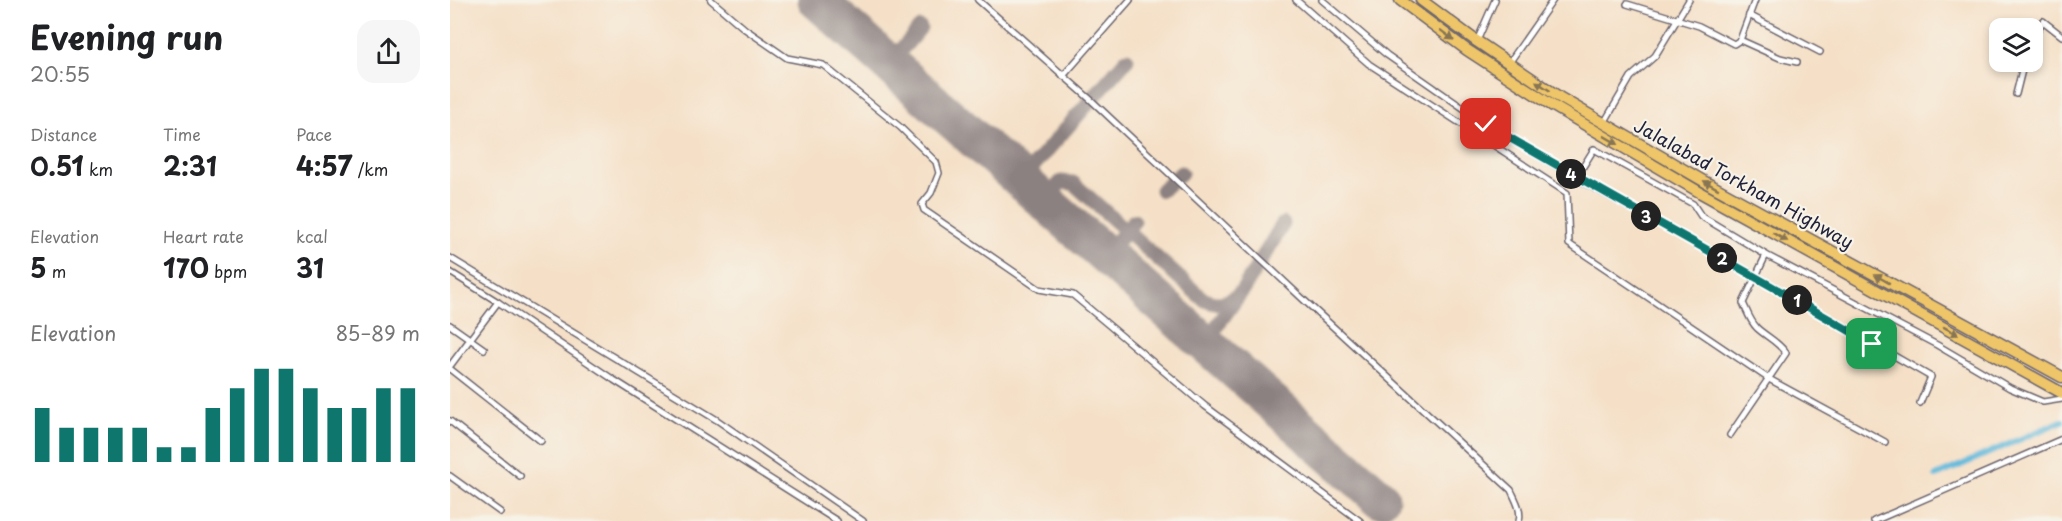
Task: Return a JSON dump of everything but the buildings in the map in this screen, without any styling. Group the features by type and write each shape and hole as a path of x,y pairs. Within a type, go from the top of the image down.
{"highway":[{"path":"1400,0 1467,50 1553,106 1701,193 2062,393"},
{"name":"Jalalabad Torkham Highway","path":"1421,0 1559,97 1707,183 2062,377"}],"street":[{"path":"711,0 746,29 787,58 824,65 900,127 936,162 939,173 931,193 922,204 924,210 1039,289 1073,295 1205,406 1360,521"},
{"path":"978,0 1511,490 1519,508 1521,518 1519,521"},
{"path":"1063,76 1130,0"},
{"path":"1296,0 1369,64 1567,193 1569,244 1769,379 1885,442"},
{"path":"1322,0 1387,55 1486,124 1576,178 1755,276 1931,377 1920,403"},
{"path":"1477,41 1495,0"},
{"path":"1509,63 1553,0"},
{"path":"1604,123 1631,77 1655,56 1689,0"},
{"path":"1627,4 1719,34 1734,44 1740,40 1755,0"},
{"path":"1749,15 1820,52"},
{"path":"2043,21 2062,36"},
{"path":"1740,40 1780,58 1797,62"},
{"path":"2016,94 2022,72"},
{"path":"1576,178 1594,149 1693,204 1701,216 1767,255 1937,345 2010,388 2043,402 2062,399"},
{"path":"1730,435 1786,353 1777,342 1757,327 1743,303 1767,255"},
{"path":"450,258 717,420 863,521"},
{"path":"450,272 614,380 837,521"},
{"path":"498,302 450,368 541,441"},
{"path":"450,325 484,349"},
{"path":"450,421 520,476"},
{"path":"1874,521 2062,439"},
{"path":"450,476 500,512"}],"waterway":[{"path":"1936,476 2062,421"}],"taxiway":[{"path":"870,48 879,53 893,54 904,47 920,28"},
{"path":"900,51 899,66 903,74 914,85"},
{"path":"1009,170 1020,175 1028,172 1127,59"},
{"path":"1028,172 1025,181 1031,190"},
{"path":"1162,190 1181,173"},
{"path":"1044,201 1061,182 1073,183 1203,299 1214,303 1224,302 1242,291"},
{"path":"1099,251 1110,250 1134,221"},
{"path":"1199,339 1209,337 1242,291 1283,224"},
{"path":"1110,250 1111,258 1117,266"}],"runway":[{"path":"817,0 1380,498"}],"route":[{"path":"1486,124 1576,178 1755,276 1872,344"}]}
